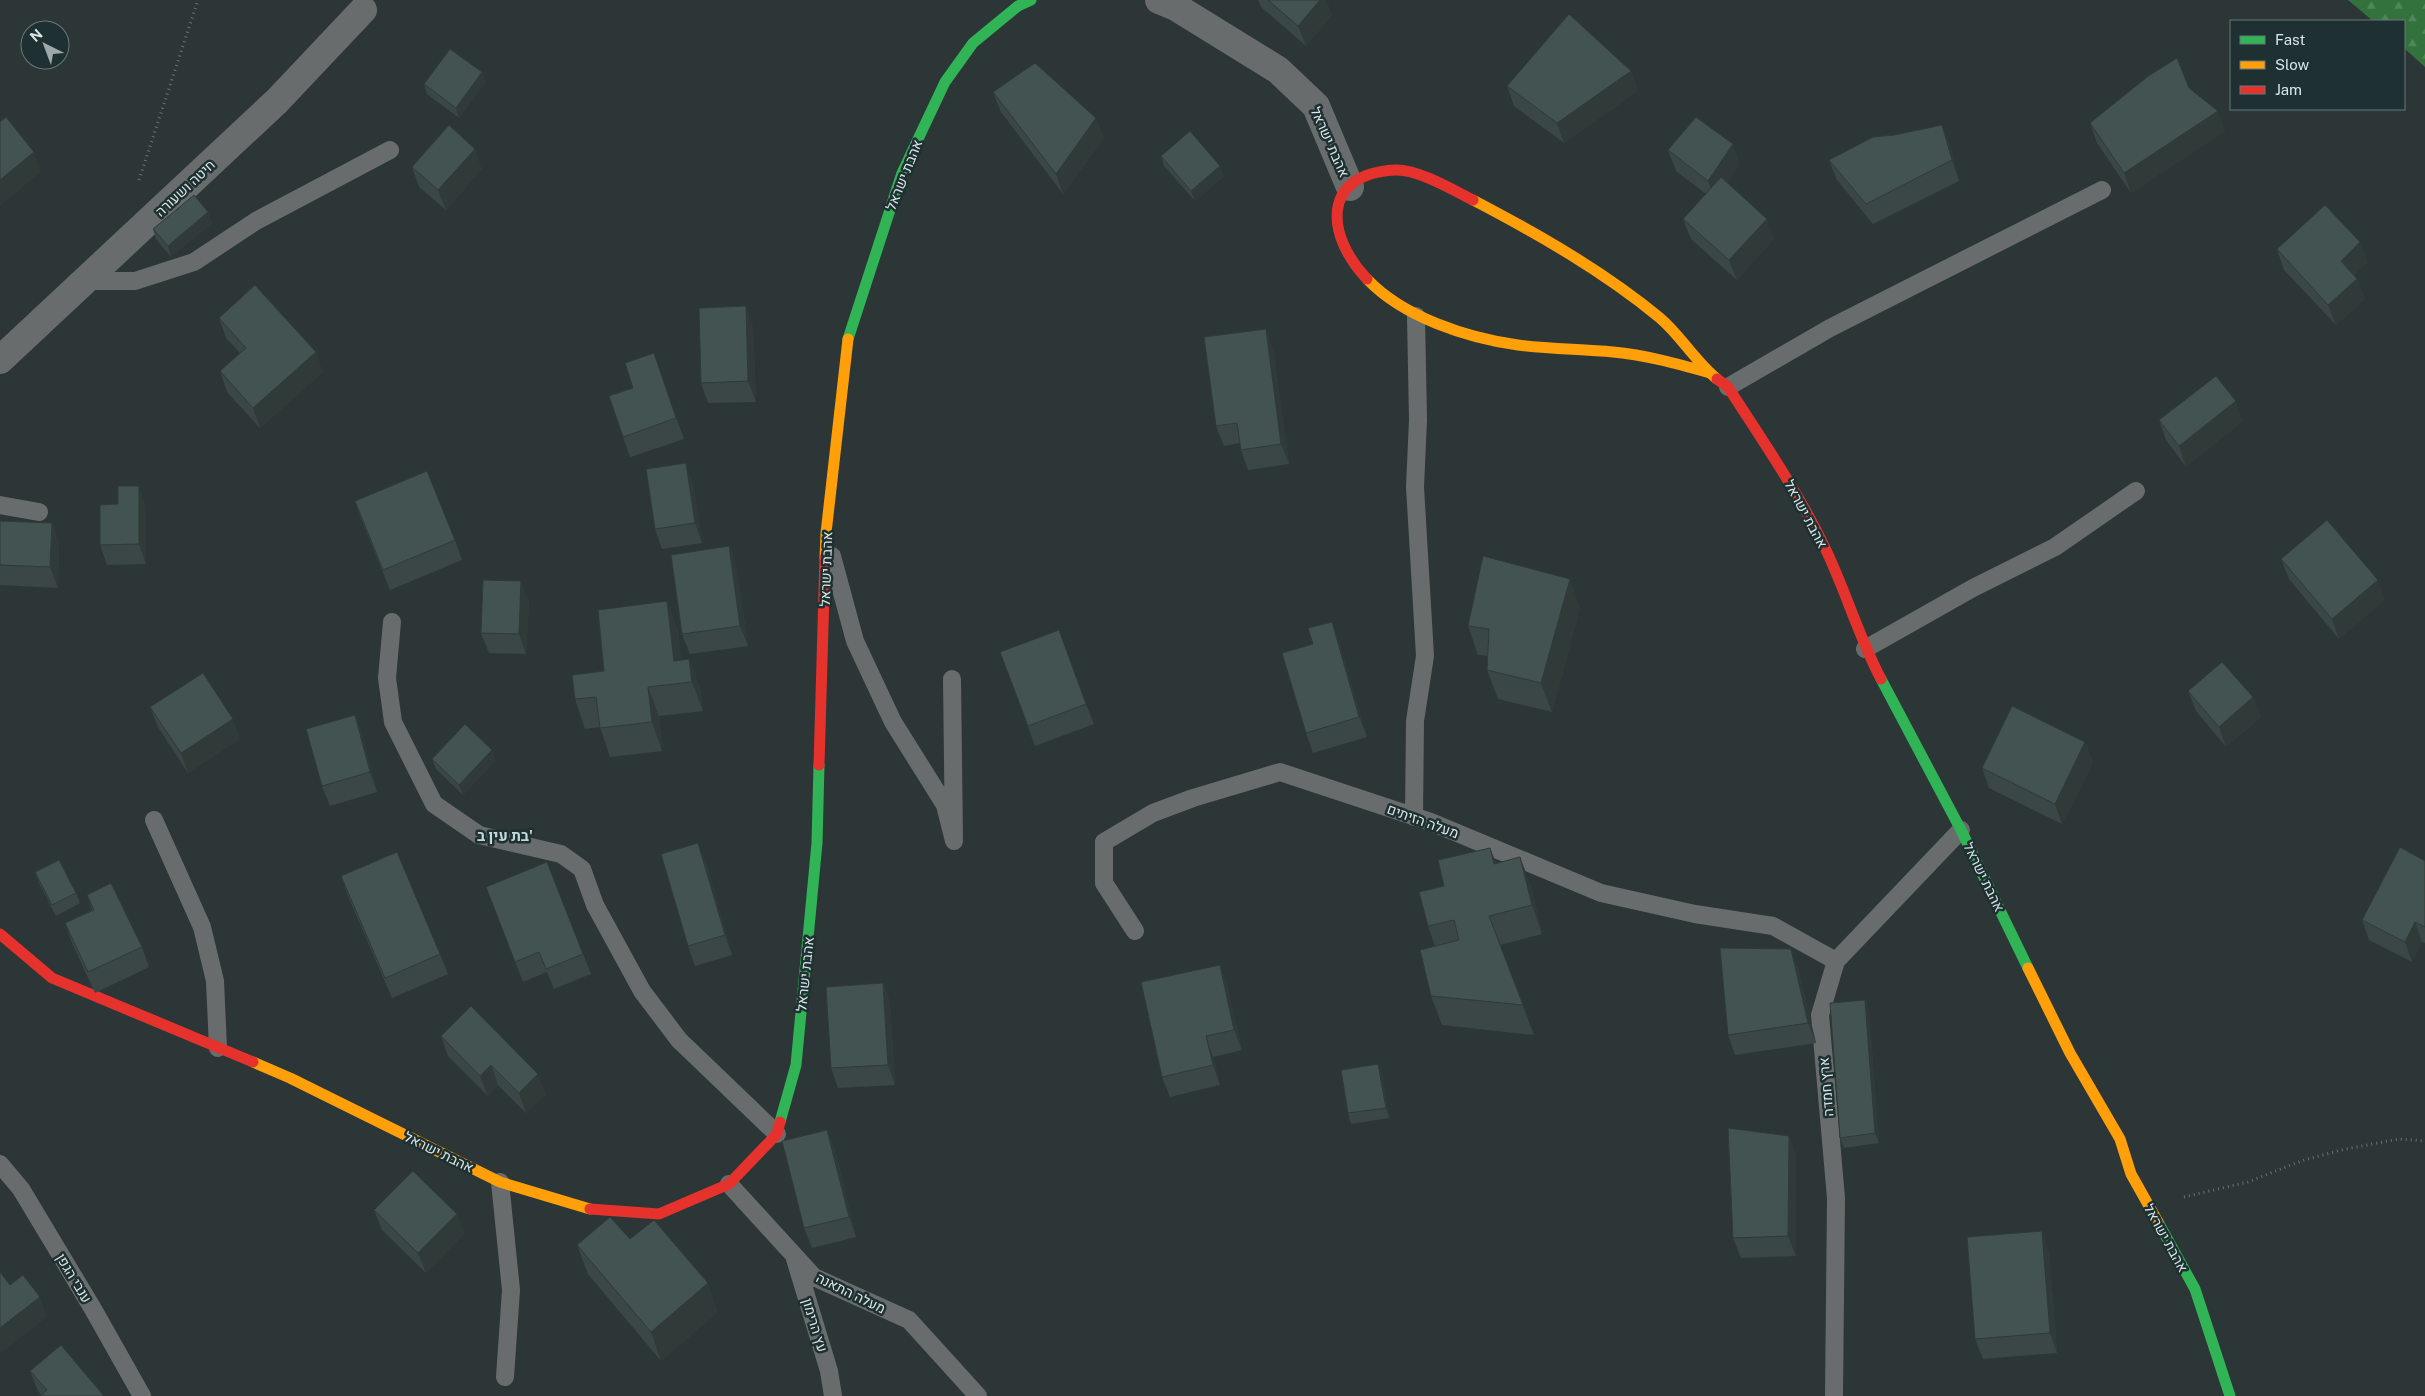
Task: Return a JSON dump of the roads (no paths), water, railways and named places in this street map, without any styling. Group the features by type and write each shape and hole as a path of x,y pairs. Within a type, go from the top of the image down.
{"street":[{"name":"אהבת ישראל","path":"0,934 52,978 290,1078 500,1182 595,1211 659,1214 729,1184 777,1134 796,1064 817,844 826,533 848,338 902,173 945,82 973,43 1018,6 1031,0"},
{"name":"אהבת ישראל","path":"1159,0 1176,7 1278,70 1316,106 1350,187"},
{"name":"חיטה ושעורה","path":"0,360 277,101 363,10"},
{"path":"1396,170 1435,180 1530,230 1604,276 1661,318 1710,373 1666,361 1614,352 1517,345 1455,330 1416,316 1379,292 1362,274 1342,243 1335,216 1342,194 1361,177 1396,170"},
{"name":"אהבת ישראל","path":"1710,373 1728,386 1789,482 1826,550 1865,649 1961,830 2070,1053 2120,1139 2131,1174 2195,1289 2230,1396"}],"lane":[{"path":"85,281 135,281 194,262 256,221 390,150"},
{"path":"1728,386 1830,328 2102,190"},
{"path":"1414,817 1415,721 1425,656 1414,487 1418,420 1416,316"},
{"path":"1865,649 1973,588 2055,547 2136,491"},
{"path":"0,505 39,512"},
{"path":"826,533 855,641 893,722 945,805 954,841 952,679"},
{"path":"392,622 387,678 394,722 434,804 479,835 561,854 582,869 595,905 642,991 679,1040 777,1134"},
{"name":"מעלה הזיתים","path":"1135,931 1104,883 1104,842 1153,813 1193,798 1280,772 1431,822 1601,894 1695,914 1773,926 1836,961"},
{"path":"154,820 202,927 214,981 218,1048"},
{"name":"ארץ חמדה","path":"1834,1396 1836,1198 1820,1015 1836,961 1961,830"},
{"name":"ענבי הגפן","path":"0,1164 21,1189 93,1309 142,1396"},
{"path":"500,1182 511,1290 505,1378"},
{"name":"מעלה התאנה","path":"729,1184 814,1277 908,1320 978,1396"},
{"name":"עץ הרימון","path":"794,1255 830,1371 833,1396"}],"district":[{"name":"בת עין ב'","path":"505,836"}]}
